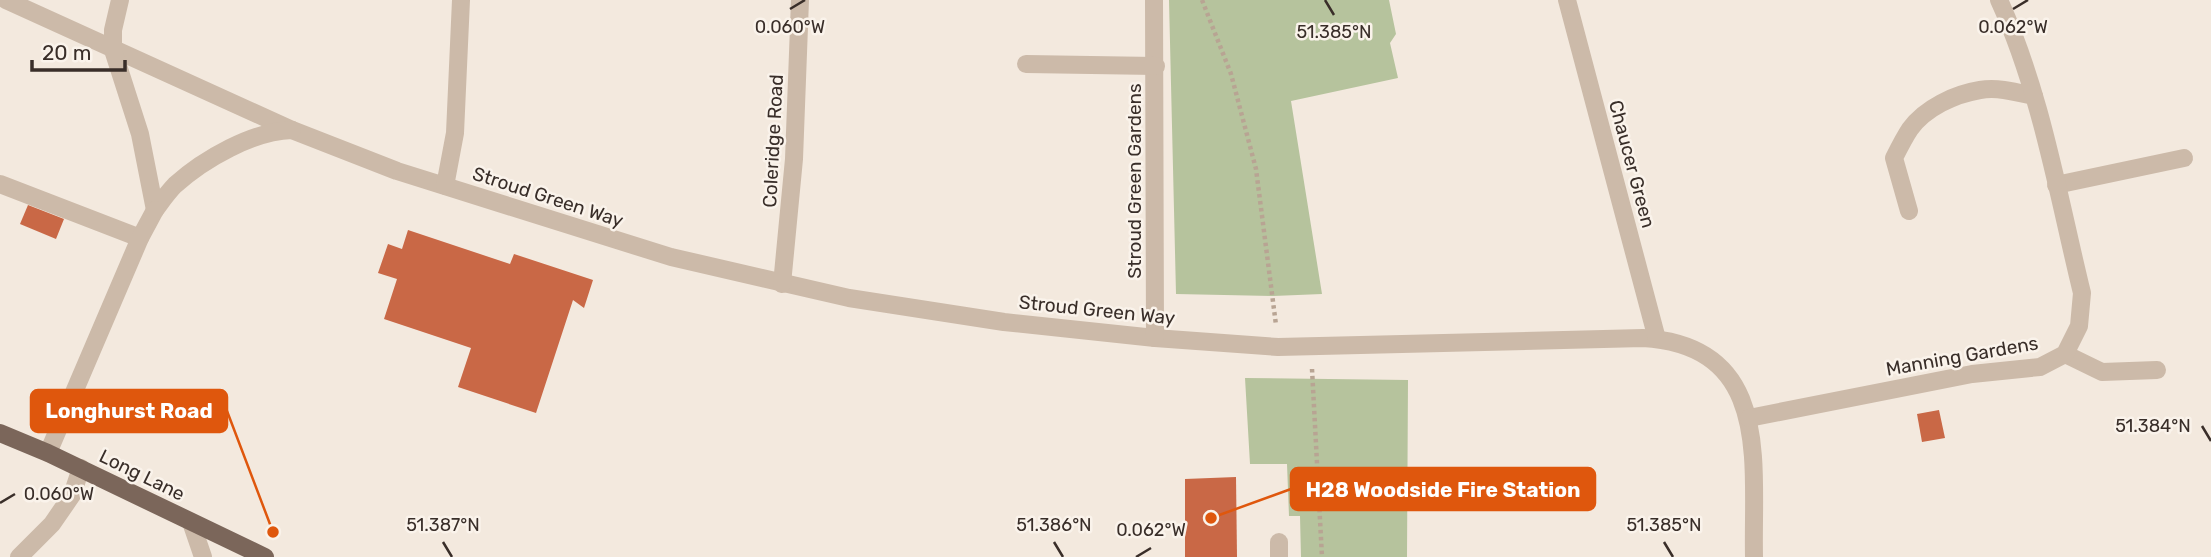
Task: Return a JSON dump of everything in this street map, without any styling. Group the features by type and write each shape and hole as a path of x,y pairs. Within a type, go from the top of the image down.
{"main road":[{"name":"Long Lane","path":"0,433 81,468 265,557"}],"street":[{"name":"Stroud Green Way","path":"6,0 292,130 359,157 621,242 782,284 849,298 1004,323 1278,347 1657,339 1676,343 1694,350 1724,371 1742,398 1749,418 1752,449 1755,557"},
{"path":"120,0 113,30 113,50 139,134 155,211"},
{"path":"445,186 455,133 461,0"},
{"name":"Coleridge Road","path":"782,284 794,159 800,0"},
{"name":"Stroud Green Gardens","path":"1154,0 1155,338"},
{"name":"Chaucer Green","path":"1567,0 1657,339"},
{"name":"Manning Gardens","path":"1749,418 1972,374 2040,367 2065,354 2079,326 2082,293 2034,96 2014,33 1999,0"},
{"name":"Stroud Green Gardens","path":"1026,64 1156,66"},
{"path":"1909,211 1894,158 1911,127 1932,108 1955,97 1980,90 2005,90 2034,96"},
{"path":"48,453 140,238 155,211 175,185 212,159 250,139 276,130 292,130"},
{"path":"2056,185 2184,158"},
{"path":"0,184 140,238"},
{"path":"2065,354 2102,372 2157,370"},
{"path":"19,557 59,514 72,495 81,468"},
{"path":"191,522 203,557"}],"path":[{"path":"1202,0 1231,74 1256,169 1278,347"},
{"path":"1310,346 1322,557"}],"green space":[{"path":"1169,0 1389,0 1396,34 1390,43 1398,78 1291,101 1322,294 1176,294"},
{"path":"1245,378 1408,380 1407,557 1301,557 1300,516 1289,516 1287,464 1250,464"}],"building":[{"path":"28,205 64,219 56,239 20,224"},
{"path":"408,230 510,264 514,254 593,280 584,308 573,300 536,413 458,387 471,348 384,319 397,279 378,273 388,244 402,249"},
{"path":"1939,410 1945,438 1922,442 1917,414"},
{"path":"1236,477 1237,557 1185,557 1185,479"}],"place":[{"name":"H28 Woodside Fire Station","path":"1211,518"},
{"name":"Longhurst Road","path":"273,532"}]}
